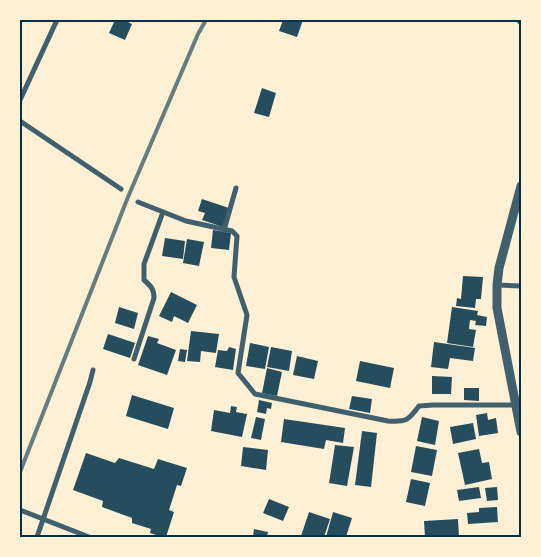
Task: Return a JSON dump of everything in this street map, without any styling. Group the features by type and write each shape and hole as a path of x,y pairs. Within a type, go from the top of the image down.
{"street":[{"path":"20,100 58,20"},
{"path":"518,20 521,23"},
{"path":"20,121 121,189"},
{"path":"521,186 497,285 497,308 521,432"},
{"path":"224,230 236,188"},
{"path":"138,202 186,221 232,231 237,236 234,277 247,315 238,373 255,394 401,422 411,417 419,406 516,405"},
{"path":"134,359 154,298 154,290 144,280 144,264 163,212"},
{"path":"497,285 521,286"},
{"path":"37,537 93,370"},
{"path":"20,510 89,537"}],"building":[{"path":"115,20 124,20 132,24 125,40 109,33"},
{"path":"283,20 303,20 297,37 279,31"},
{"path":"262,88 276,93 269,117 254,113"},
{"path":"202,199 229,208 223,227 202,220 205,213 198,211"},
{"path":"213,230 231,233 229,250 211,248"},
{"path":"165,238 185,241 183,259 162,256"},
{"path":"187,239 204,242 199,266 183,263"},
{"path":"463,276 483,277 481,299 476,299 475,308 456,306 457,298 461,299"},
{"path":"171,292 197,305 188,323 174,316 172,322 159,316"},
{"path":"119,307 138,313 134,329 115,323"},
{"path":"452,307 478,311 477,315 487,317 486,326 475,325 476,321 470,320 469,329 476,330 473,347 447,343"},
{"path":"191,331 219,334 216,353 201,351 200,362 187,361"},
{"path":"108,334 135,343 130,358 103,349"},
{"path":"148,336 159,339 157,343 176,350 167,375 138,365"},
{"path":"434,342 475,348 473,361 450,358 448,369 431,367"},
{"path":"250,343 269,347 265,369 246,366"},
{"path":"229,347 236,349 233,370 215,367 218,350 227,351"},
{"path":"271,347 292,351 289,371 267,367"},
{"path":"180,349 187,350 185,362 178,361"},
{"path":"297,356 318,361 314,379 293,375"},
{"path":"360,361 394,368 390,388 356,381"},
{"path":"267,368 282,372 277,396 262,393"},
{"path":"432,376 452,377 451,394 432,394"},
{"path":"464,388 479,388 479,401 464,400"},
{"path":"132,395 174,408 168,429 126,416"},
{"path":"352,396 372,399 370,413 349,409"},
{"path":"259,400 272,403 271,409 267,408 266,414 257,412"},
{"path":"231,406 237,407 236,412 247,414 242,437 211,431 214,410 230,413"},
{"path":"487,413 488,420 496,418 498,433 479,436 476,415"},
{"path":"256,417 265,419 261,440 251,438"},
{"path":"422,417 439,421 435,445 417,441"},
{"path":"284,419 345,428 343,443 326,440 324,449 281,442"},
{"path":"473,423 476,439 453,444 450,427"},
{"path":"362,431 377,433 371,487 355,485"},
{"path":"335,445 354,447 347,486 329,483"},
{"path":"416,446 437,450 432,476 411,472"},
{"path":"243,447 268,450 266,470 241,466"},
{"path":"479,449 482,463 489,462 492,479 465,485 458,453"},
{"path":"86,453 115,463 119,458 154,469 158,459 187,468 181,486 177,485 169,510 174,512 166,537 150,533 151,529 132,523 132,518 102,507 103,501 73,490"},
{"path":"411,479 430,483 425,506 406,502"},
{"path":"479,487 481,498 459,501 457,490"},
{"path":"497,487 498,500 487,501 485,488"},
{"path":"269,499 289,507 283,521 263,513"},
{"path":"497,507 498,522 468,524 467,513 479,512 479,508"},
{"path":"309,512 330,519 324,537 301,536"},
{"path":"333,512 352,518 346,537 326,537"},
{"path":"458,519 459,537 425,537 424,521"},
{"path":"254,529 268,532 267,537 253,537"}],"railway":[{"path":"20,472 128,197 198,34 206,20"}]}
